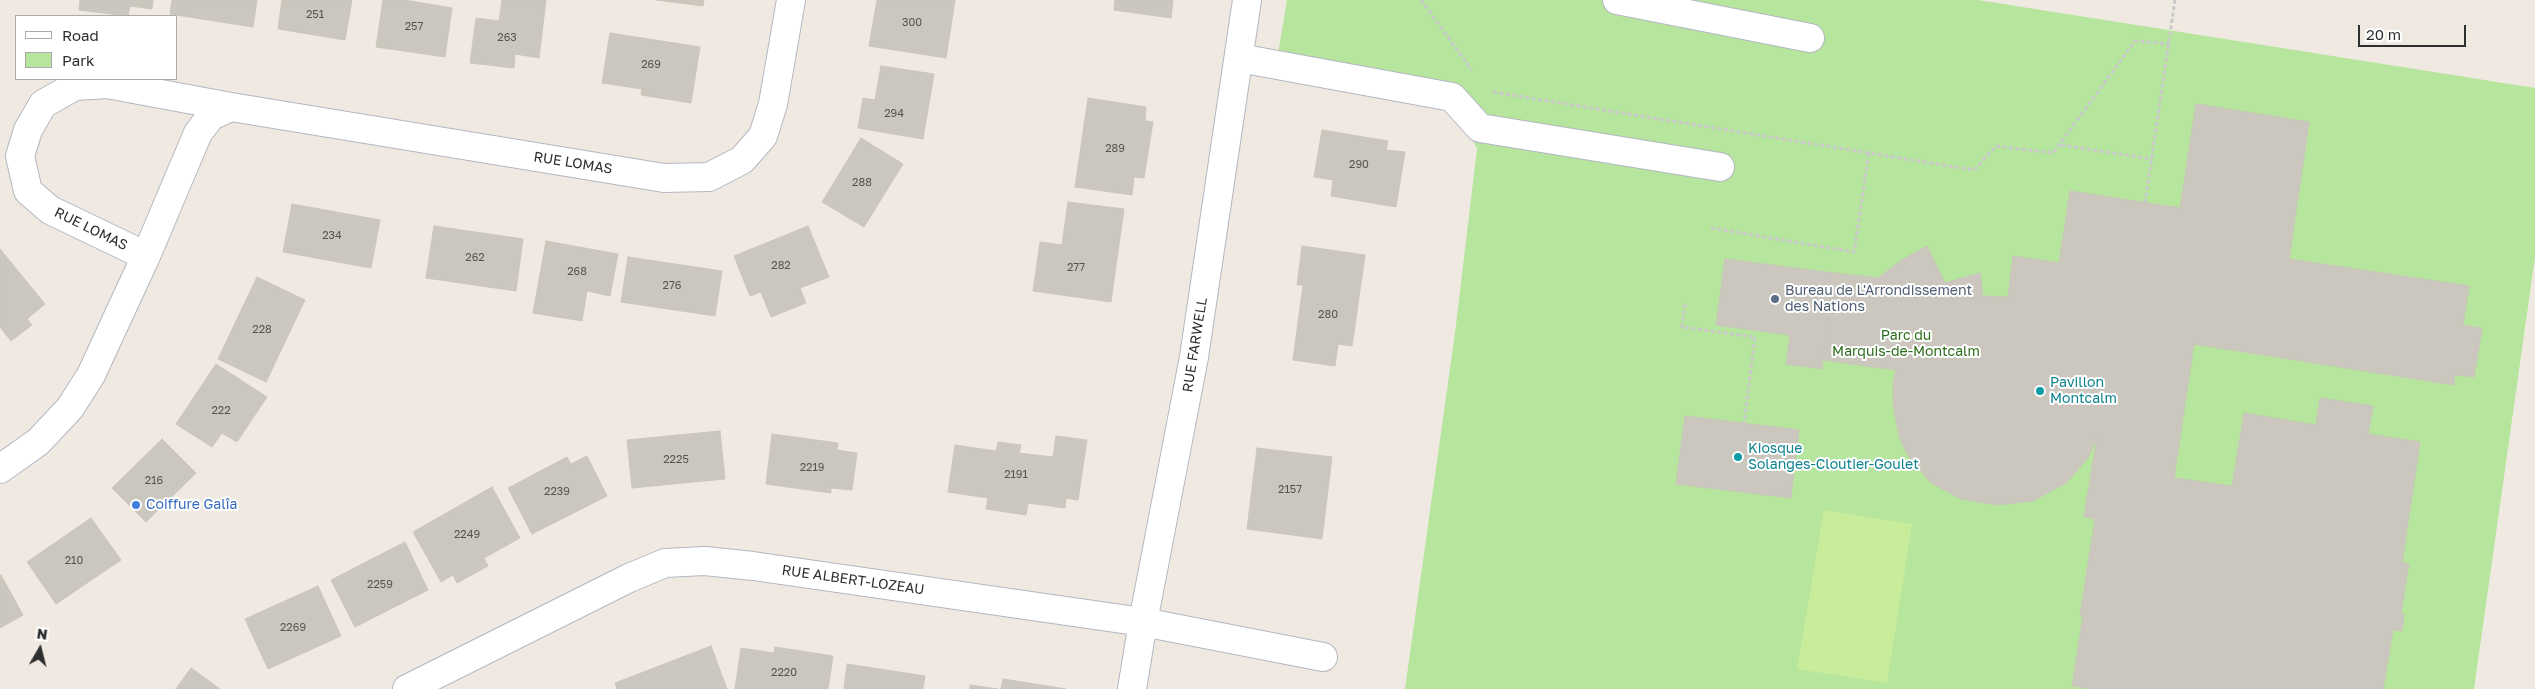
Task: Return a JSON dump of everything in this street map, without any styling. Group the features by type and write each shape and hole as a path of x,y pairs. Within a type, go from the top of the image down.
{"street":[{"name":"RUE LOMAS","path":"146,256 50,210 28,191 20,156 28,130 43,104 75,86 106,84 664,178 709,177 742,160 763,136 773,104 791,0"},
{"name":"RUE FARWELL","path":"1132,689 1194,357 1247,0"},
{"path":"1617,0 1810,38"},
{"path":"1239,58 1452,97 1480,128 1720,167"},
{"path":"0,469 38,442 70,408 92,375 146,256 198,133 211,116 231,106"},
{"name":"RUE ALBERT-LOZEAU","path":"407,689 629,578 665,564 705,561 753,566 1143,622 1323,657"}],"path":[{"path":"1421,0 1477,76"},
{"path":"2145,203 2175,0"},
{"path":"1488,91 1974,170 1996,146 2053,153 2135,41 2169,44"},
{"path":"2060,145 2152,159"},
{"path":"1711,228 1854,252 1869,152"},
{"path":"1685,304 1682,327 1755,337 1744,424"}],"green space":[{"name":"Parc du Marquis-de-Montcalm","path":"1287,0 1978,0 2535,88 2535,257 2474,689 1405,689 1455,333 1477,149 1449,86 1278,54"},
{"path":"1824,510 1912,524 1887,683 1797,669"}],"building":[{"path":"80,0 153,0 152,9 130,6 128,15 79,10"},
{"path":"172,0 257,0 253,27 170,14"},
{"path":"282,0 352,0 345,40 278,29"},
{"path":"383,0 404,0 452,8 445,57 376,47"},
{"path":"502,0 546,0 539,58 515,54 514,68 470,63 476,18 499,21"},
{"path":"656,0 704,0 703,6"},
{"path":"877,0 955,0 946,58 869,46"},
{"path":"1115,0 1173,0 1171,18 1114,10"},
{"path":"610,33 700,47 691,103 641,95 642,89 602,83"},
{"path":"881,66 934,74 923,139 858,128 863,98 875,100"},
{"path":"1088,98 1146,107 1145,121 1153,122 1144,178 1134,177 1132,195 1075,187"},
{"name":"Pavillon Montcalm","path":"2196,104 2309,122 2289,259 2469,286 2463,325 2482,328 2474,377 2455,375 2454,385 2194,344 2174,478 2232,486 2244,413 2316,425 2320,398 2373,406 2368,434 2420,442 2402,563 2409,564 2401,613 2404,614 2402,631 2393,630 2383,689 2092,689 2072,686 2083,617 2080,616 2095,519 2084,517 2097,437 2088,458 2066,483 2033,501 1997,505 1961,499 1930,482 1907,454 1899,437 1893,403 1893,384 1896,370 1823,360 1834,273 1878,278 1902,260 1927,246 1945,283 1980,273 1983,296 2008,297 2013,256 2059,263 2070,191 2180,208"},
{"path":"1322,130 1388,141 1386,150 1405,152 1396,207 1331,196 1333,180 1314,177"},
{"path":"861,138 903,164 864,227 822,202"},
{"path":"1068,202 1124,209 1111,302 1033,291 1040,242 1062,245"},
{"path":"292,204 380,220 371,268 283,252"},
{"path":"434,226 523,239 516,291 426,278"},
{"path":"808,226 829,277 800,288 806,303 771,317 761,292 750,296 734,256"},
{"path":"546,241 618,254 610,296 587,291 582,321 533,313"},
{"path":"1302,246 1365,255 1352,346 1338,344 1335,366 1293,360 1303,285 1297,285"},
{"path":"0,249 45,304 27,319 32,325 11,341 0,327"},
{"path":"628,257 722,271 715,316 621,302"},
{"name":"Bureau de L'Arrondissement des Nations","path":"1725,259 1834,273 1822,369 1786,364 1790,335 1716,325"},
{"path":"257,277 305,300 266,382 218,359"},
{"path":"216,364 267,397 237,442 222,433 212,447 176,424"},
{"name":"Kiosque Solanges-Cloutier-Goulet","path":"1685,416 1799,430 1791,498 1676,484"},
{"path":"720,431 725,479 632,488 627,440"},
{"path":"772,434 838,443 837,450 857,453 852,490 831,488 831,493 766,484"},
{"path":"1056,436 1087,440 1078,500 1066,498 1065,508 1028,503 1026,515 986,509 988,498 948,492 955,445 996,451 998,442 1021,445 1019,453 1053,457"},
{"path":"162,439 196,473 146,522 112,488"},
{"path":"1257,448 1332,457 1322,539 1247,529"},
{"path":"587,456 607,496 532,534 508,488 567,457 571,464"},
{"path":"492,487 520,538 484,558 488,566 457,583 453,575 441,582 413,532"},
{"path":"91,518 121,560 56,604 27,562"},
{"path":"405,542 428,590 355,627 331,580"},
{"path":"0,576 23,615 0,628"},
{"path":"318,586 341,636 268,669 245,619"},
{"path":"711,646 727,689 617,689 615,683"},
{"path":"775,647 833,656 828,689 735,689 741,648 774,653"},
{"path":"847,664 925,676 923,689 844,689"},
{"path":"191,668 220,689 176,689"},
{"path":"1003,679 1066,689 1001,689"},
{"path":"970,685 998,689 970,689"}],"place":[{"name":"Bureau de L'Arrondissement des Nations","path":"1775,299"},
{"name":"Pavillon Montcalm","path":"2040,391"},
{"name":"Kiosque Solanges-Cloutier-Goulet","path":"1738,457"},
{"name":"Coiffure Galîa","path":"136,505"}]}
